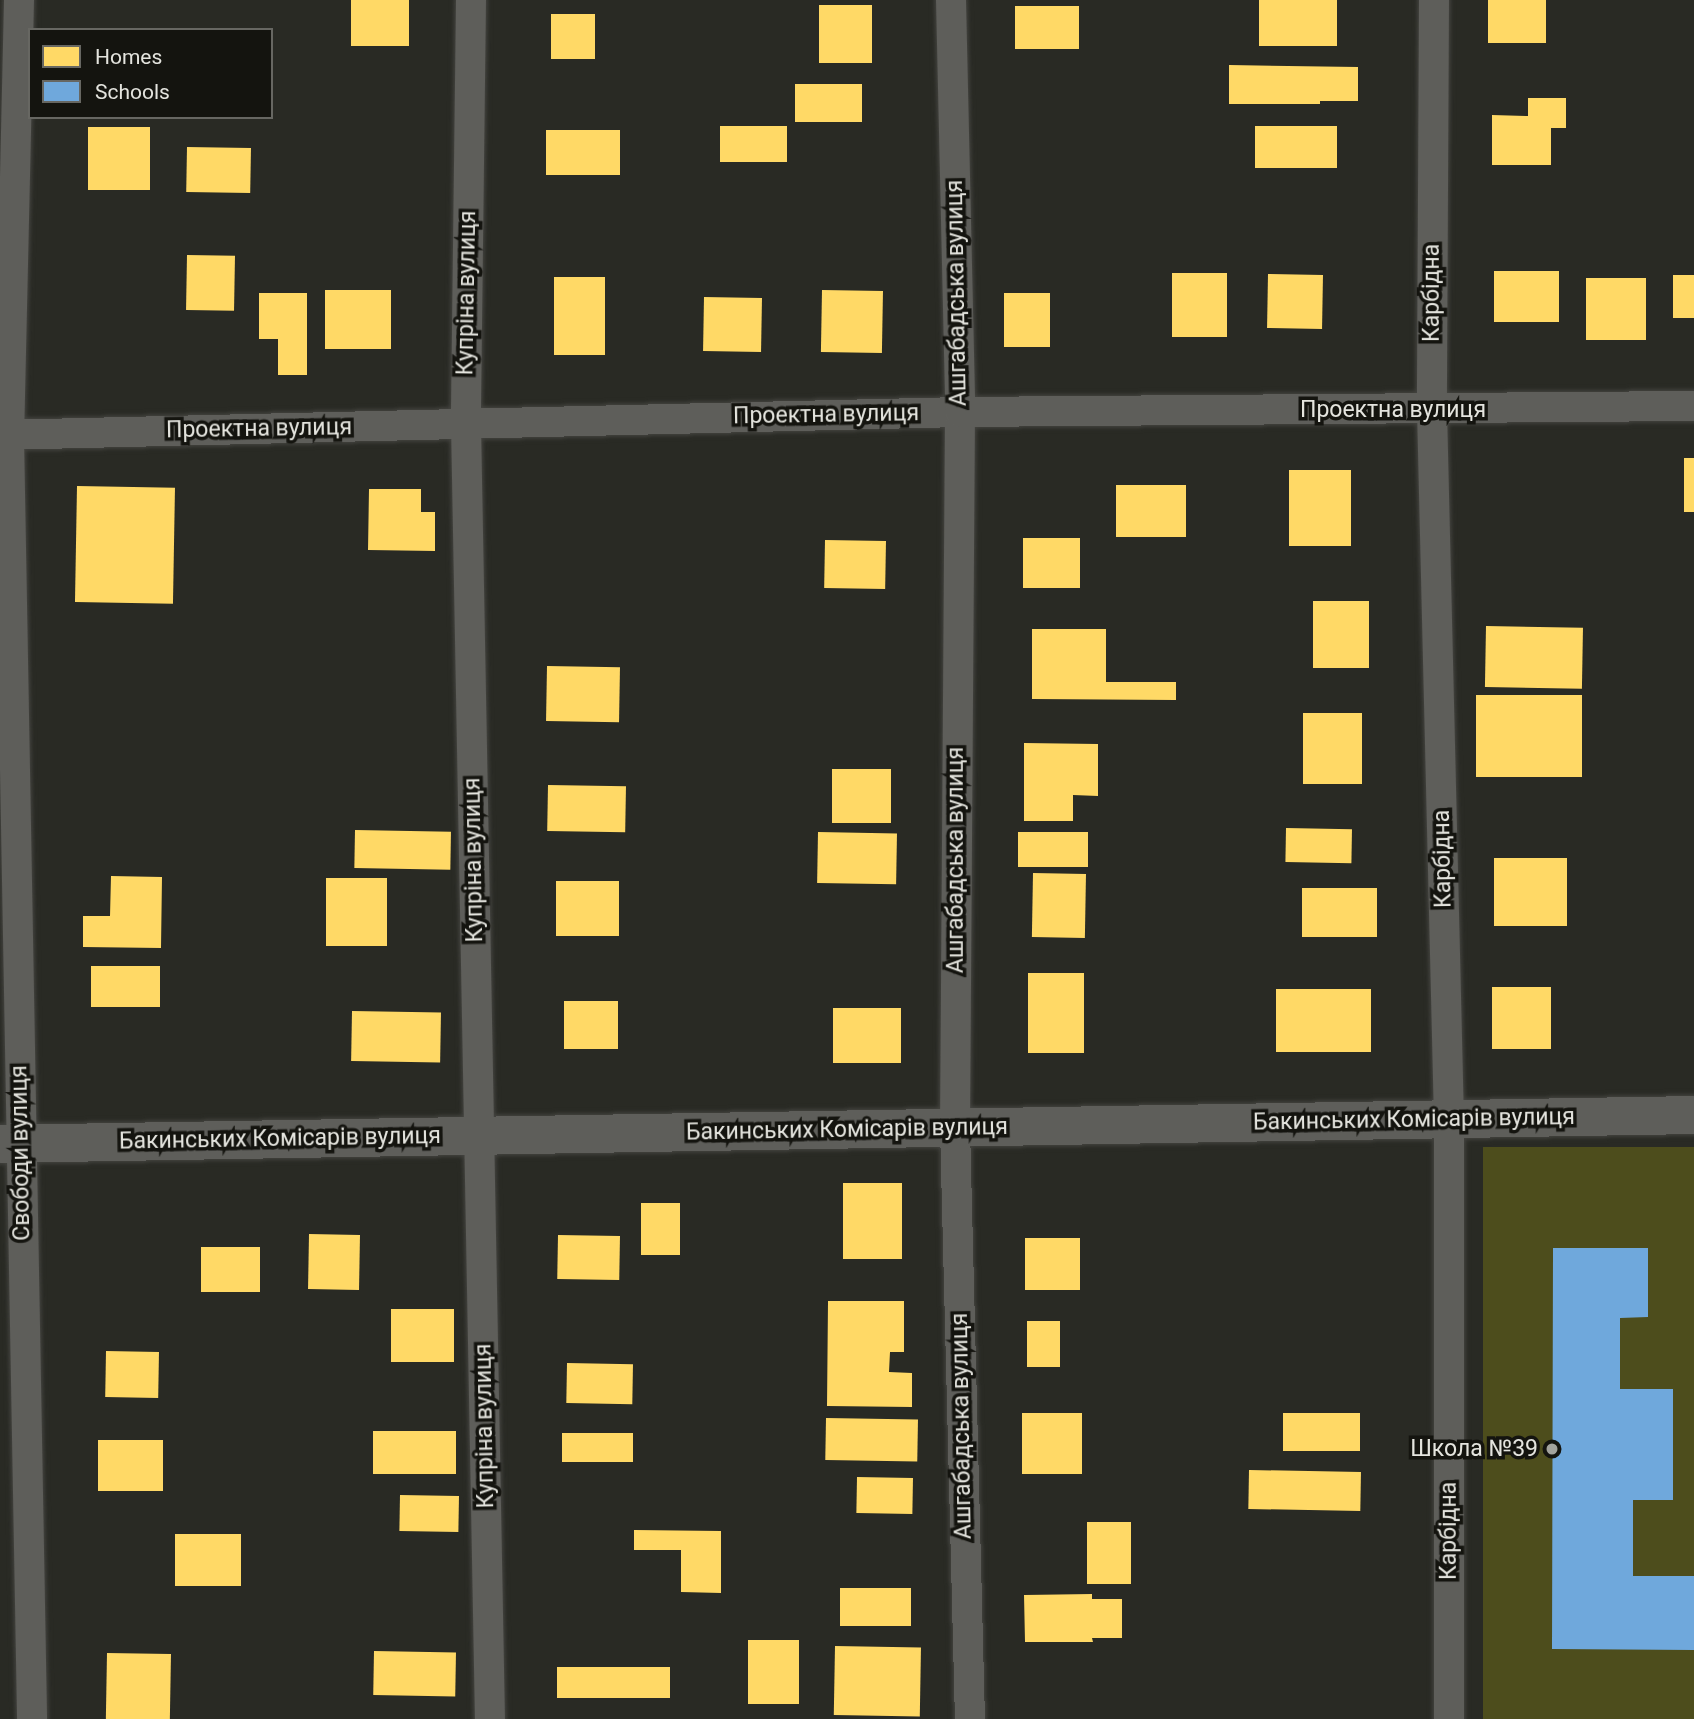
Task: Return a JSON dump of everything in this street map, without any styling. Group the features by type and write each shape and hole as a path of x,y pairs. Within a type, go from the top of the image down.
{"street":[{"name":"Свободи вулиця","path":"19,0 4,436 11,1144 32,1719"},
{"name":"Купріна вулиця","path":"471,0 466,424 490,1719"},
{"name":"Ашгабадська вулиця","path":"951,0 960,412 954,1128 970,1719"},
{"name":"Карбідна","path":"1434,0 1432,410 1450,1119 1449,1719"},
{"name":"Проектна вулиця","path":"4,436 960,412 1694,406"},
{"name":"Бакинських Комісарів вулиця","path":"11,1144 1694,1115"}],"shaded area":[{"path":"1483,1147 1694,1147 1694,1719 1483,1719"}],"building: Homes":[{"path":"351,0 409,0 409,46 351,46"},
{"path":"1259,0 1337,0 1337,46 1259,46"},
{"path":"1488,0 1546,0 1546,43 1488,43"},
{"path":"819,5 872,5 872,63 819,63"},
{"path":"1015,6 1079,6 1079,49 1015,49"},
{"path":"551,14 595,14 595,59 551,59"},
{"path":"1229,65 1358,67 1358,101 1320,101 1320,104 1229,104"},
{"path":"795,84 862,84 862,122 795,122"},
{"path":"1528,98 1566,98 1566,128 1551,128 1551,165 1492,165 1492,115 1528,116"},
{"path":"720,126 787,126 787,162 720,162"},
{"path":"1255,126 1337,126 1337,168 1255,168"},
{"path":"88,127 150,127 150,190 88,190"},
{"path":"546,130 620,130 620,175 546,175"},
{"path":"187,147 251,148 250,193 186,192"},
{"path":"187,255 235,256 234,311 186,310"},
{"path":"1494,271 1559,271 1559,322 1494,322"},
{"path":"1172,273 1227,273 1227,337 1172,337"},
{"path":"1268,274 1323,275 1322,329 1267,328"},
{"path":"1673,275 1694,275 1694,318 1673,318"},
{"path":"554,277 605,277 605,355 554,355"},
{"path":"1586,278 1646,278 1646,340 1586,340"},
{"path":"325,290 391,290 391,349 325,349"},
{"path":"822,290 883,291 882,353 821,352"},
{"path":"259,293 307,293 307,375 278,375 278,339 259,339"},
{"path":"1004,293 1050,293 1050,347 1004,347"},
{"path":"704,297 762,298 761,352 703,351"},
{"path":"1684,458 1694,458 1694,512 1684,512"},
{"path":"1289,470 1351,470 1351,546 1289,546"},
{"path":"1116,485 1186,485 1186,537 1116,537"},
{"path":"77,486 175,488 173,604 75,602"},
{"path":"369,489 421,489 421,512 435,512 435,551 368,550"},
{"path":"1023,538 1080,538 1080,588 1023,588"},
{"path":"825,540 886,541 885,589 824,588"},
{"path":"1313,601 1369,601 1369,668 1313,668"},
{"path":"1486,626 1583,628 1582,689 1485,687"},
{"path":"1032,629 1106,629 1106,682 1176,682 1176,700 1032,699"},
{"path":"547,666 620,667 619,722 546,721"},
{"path":"1476,695 1582,695 1582,777 1476,777"},
{"path":"1303,713 1362,713 1362,784 1303,784"},
{"path":"1024,743 1098,744 1098,796 1073,795 1073,821 1024,821"},
{"path":"832,769 891,769 891,823 832,823"},
{"path":"548,785 626,786 625,832 547,831"},
{"path":"1286,828 1352,829 1351,863 1285,862"},
{"path":"355,830 451,832 450,870 354,868"},
{"path":"818,832 897,833 896,884 817,883"},
{"path":"1018,832 1088,832 1088,867 1018,867"},
{"path":"1494,858 1567,858 1567,926 1494,926"},
{"path":"1033,873 1086,874 1085,938 1032,937"},
{"path":"111,876 162,877 161,948 83,947 83,916 110,916"},
{"path":"326,878 387,878 387,946 326,946"},
{"path":"556,881 619,881 619,936 556,936"},
{"path":"1302,888 1377,888 1377,937 1302,937"},
{"path":"91,966 160,966 160,1007 91,1007"},
{"path":"1028,973 1084,973 1084,1053 1028,1053"},
{"path":"1492,987 1551,987 1551,1049 1492,1049"},
{"path":"1276,989 1371,989 1371,1052 1276,1052"},
{"path":"564,1001 618,1001 618,1049 564,1049"},
{"path":"833,1008 901,1008 901,1063 833,1063"},
{"path":"352,1011 441,1013 440,1063 351,1061"},
{"path":"843,1183 902,1183 902,1259 843,1259"},
{"path":"641,1203 680,1203 680,1255 641,1255"},
{"path":"309,1234 360,1235 359,1290 308,1289"},
{"path":"558,1235 620,1236 619,1280 557,1279"},
{"path":"1025,1238 1080,1238 1080,1290 1025,1290"},
{"path":"201,1247 260,1247 260,1292 201,1292"},
{"path":"828,1301 904,1301 904,1352 890,1352 889,1372 912,1373 912,1407 827,1406"},
{"path":"391,1309 454,1309 454,1362 391,1362"},
{"path":"1027,1321 1060,1321 1060,1367 1027,1367"},
{"path":"106,1351 159,1352 158,1398 105,1397"},
{"path":"567,1363 633,1364 632,1404 566,1403"},
{"path":"1022,1413 1082,1413 1082,1474 1022,1474"},
{"path":"1283,1413 1360,1413 1360,1451 1283,1451"},
{"path":"826,1418 918,1420 917,1462 825,1460"},
{"path":"373,1431 456,1431 456,1474 373,1474"},
{"path":"562,1433 633,1433 633,1462 562,1462"},
{"path":"98,1440 163,1440 163,1491 98,1491"},
{"path":"1249,1470 1361,1472 1360,1511 1248,1509"},
{"path":"857,1477 913,1478 912,1514 856,1513"},
{"path":"400,1495 459,1496 458,1532 399,1531"},
{"path":"1087,1522 1131,1522 1131,1584 1087,1584"},
{"path":"634,1530 721,1531 721,1593 681,1592 681,1550 634,1550"},
{"path":"175,1534 241,1534 241,1586 175,1586"},
{"path":"840,1588 911,1588 911,1626 840,1626"},
{"path":"1092,1594 1092,1599 1122,1599 1122,1638 1092,1638 1093,1642 1025,1642 1024,1595"},
{"path":"748,1640 799,1640 799,1704 748,1704"},
{"path":"835,1646 921,1648 920,1716 834,1715"},
{"path":"374,1651 456,1652 455,1696 373,1695"},
{"path":"107,1653 171,1654 170,1719 106,1719"},
{"path":"557,1667 670,1667 670,1698 557,1698"}],"building: Schools":[{"path":"1553,1248 1648,1248 1648,1317 1620,1318 1620,1389 1673,1389 1673,1500 1633,1500 1633,1576 1694,1576 1694,1650 1552,1649"}],"place":[{"name":"Школа №39","path":"1552,1449"}]}
